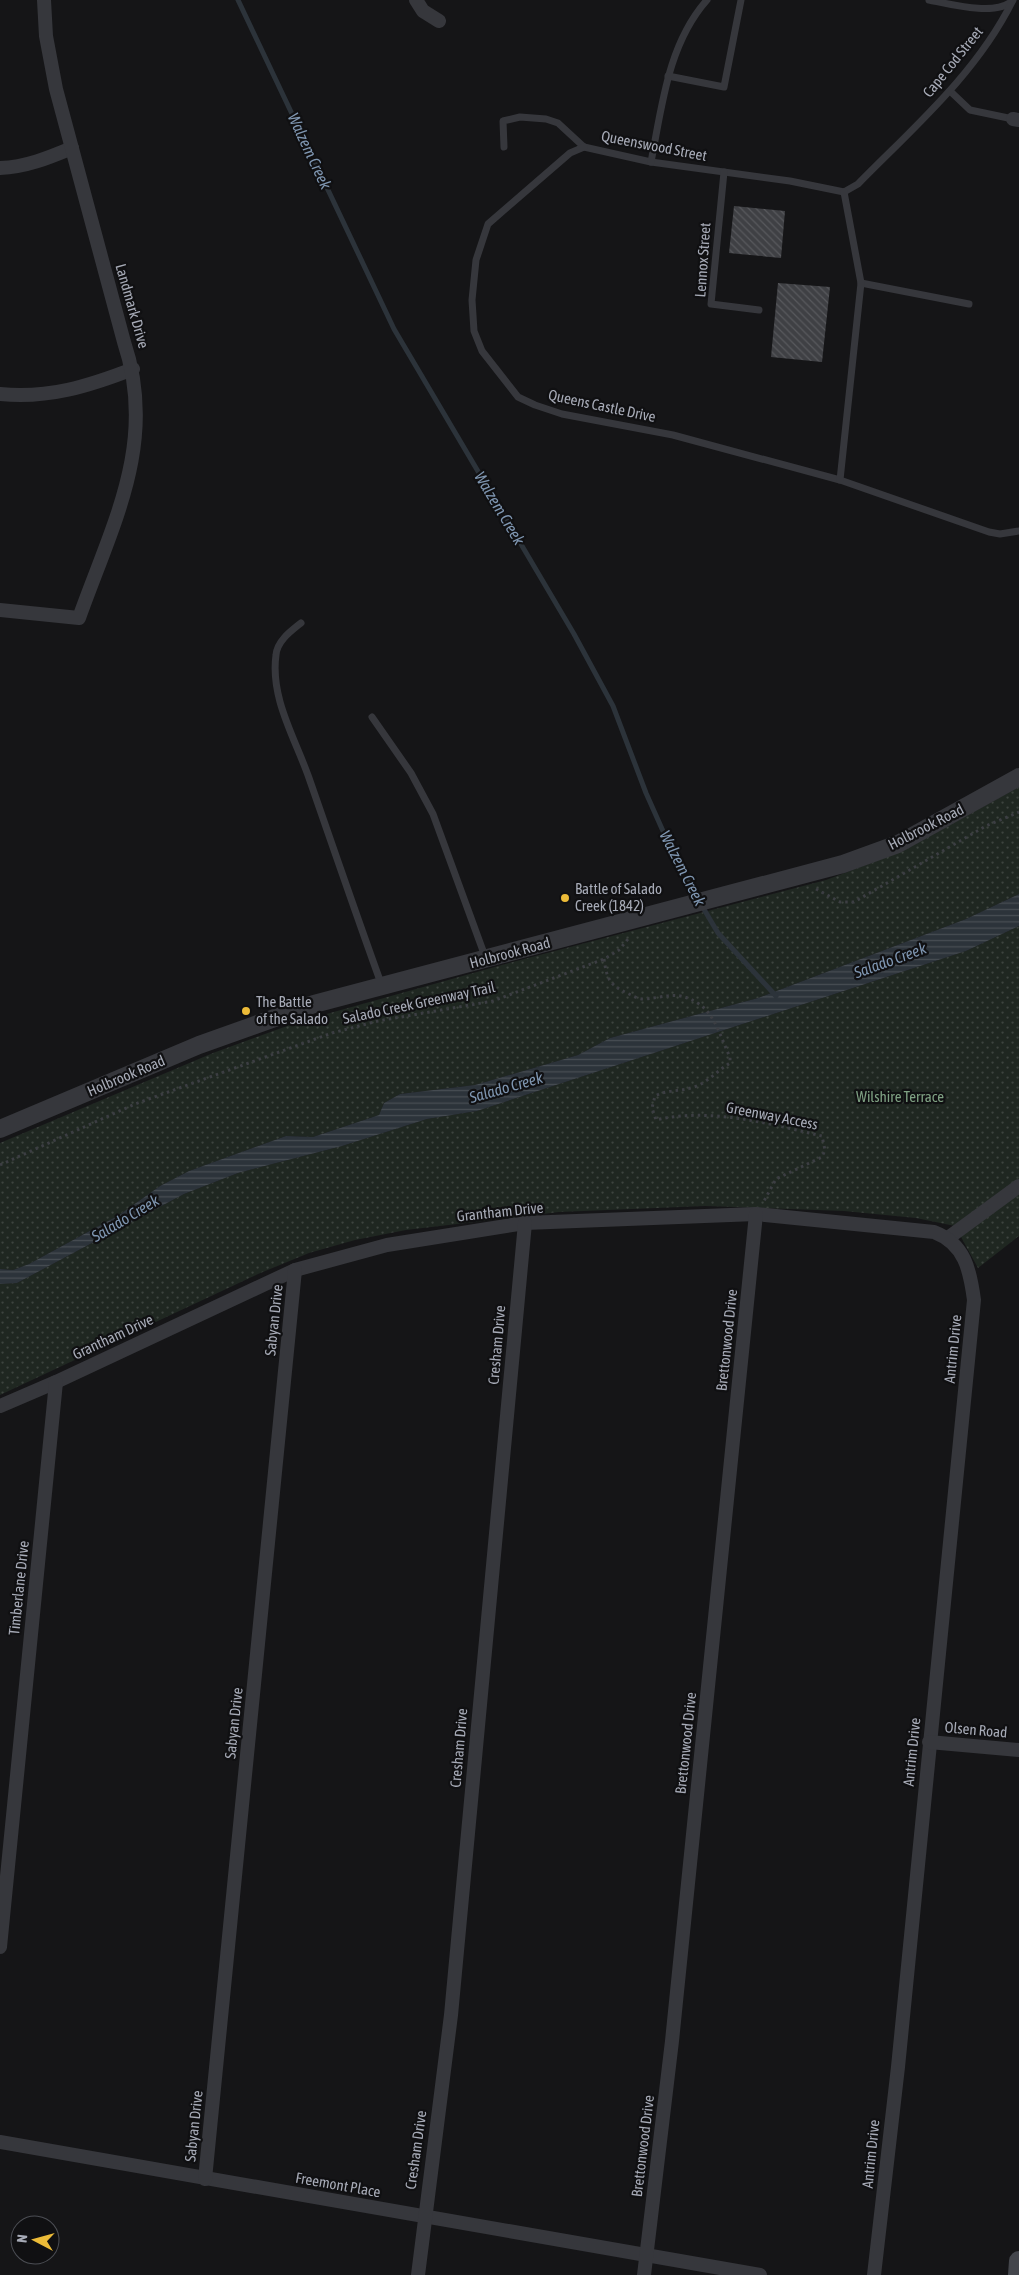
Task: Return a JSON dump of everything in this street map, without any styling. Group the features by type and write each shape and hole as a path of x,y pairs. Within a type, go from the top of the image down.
{"main road":[{"path":"1018,2275 1019,2261"}],"street":[{"name":"Landmark Drive","path":"0,610 78,618 133,465 137,425 133,369 124,342 49,58 44,0"},
{"path":"416,0 423,11 439,20"},
{"path":"0,168 17,167 41,161 72,148"},
{"path":"0,394 26,396 72,390 133,369"},
{"name":"Holbrook Road","path":"0,1129 200,1045 314,1004 486,959 637,927 753,889 843,864 898,844 1019,777"},
{"path":"948,1238 1019,1186"},
{"name":"Grantham Drive","path":"0,1406 56,1382 295,1270 387,1245 525,1223 756,1214 934,1232 948,1238"},
{"name":"Brettonwood Drive","path":"644,2275 672,2041 756,1214"},
{"name":"Cresham Drive","path":"418,2275 450,2015 525,1223"},
{"name":"Antrim Drive","path":"874,2275 898,2067 974,1300 972,1280 965,1262 948,1238"},
{"name":"Sabyan Drive","path":"205,2179 295,1270"},
{"name":"Timberlane Drive","path":"0,1947 56,1382"},
{"name":"Olsen Road","path":"929,1742 1019,1750"},
{"name":"Freemont Place","path":"0,2142 760,2275"}],"lane":[{"path":"651,162 668,76 678,45 697,11 707,0"},
{"path":"668,76 724,87 741,0"},
{"path":"929,0 975,8 996,8 1012,1"},
{"name":"Cape Cod Street","path":"844,192 858,184 950,91 1000,25 1012,1"},
{"path":"950,91 970,110 1016,120"},
{"name":"Queenswood Street","path":"504,147 503,121 531,117 546,119 558,124 584,147 651,162 805,184 844,192"},
{"name":"Queens Castle Drive","path":"584,147 570,153 488,224 482,236 475,270 472,300 474,331 482,351 504,382 518,397 562,414 673,435 840,480 989,532 1000,534 1019,531"},
{"name":"Lennox Street","path":"724,172 711,304 759,310"},
{"path":"840,480 861,283 859,263 844,192"},
{"path":"861,283 969,304"},
{"path":"301,623 285,636 276,653 276,678 287,727 307,771 382,986"},
{"path":"372,717 411,773 433,814 486,959"}],"path":[{"path":"810,888 819,889 840,902 854,902 986,826 1019,812"},
{"name":"Salado Creek Greenway Trail","path":"0,1165 135,1104 332,1033 378,1021 493,1001 604,958 618,950 637,927"},
{"name":"Greenway Access","path":"604,958 606,975 615,988 641,999 668,994 700,1004 708,1012 730,1057 730,1063 694,1087 666,1090 655,1096 652,1108 656,1120 711,1116 757,1121 822,1136 825,1150 822,1157 776,1179 756,1214"}],"green space":[{"path":"1019,787 1019,894 966,919 758,998 610,1038 578,1055 475,1085 400,1094 384,1103 379,1115 313,1137 286,1136 189,1171 160,1186 119,1215 29,1264 13,1270 0,1269 0,1143 213,1053 298,1022 509,963 826,880 903,851"},
{"name":"Wilshire Terrace","path":"1019,926 1019,1236 978,1268 955,1226 916,1218 844,1211 705,1206 559,1212 406,1230 355,1240 309,1253 258,1274 0,1395 0,1284 17,1283 184,1194 238,1173 342,1146 427,1119 477,1111 966,951"}],"water":[{"name":"Salado Creek","path":"1019,894 1019,926 966,951 477,1111 427,1119 342,1146 238,1173 184,1194 17,1283 0,1284 0,1269 13,1270 29,1264 119,1215 160,1186 189,1171 286,1136 313,1137 379,1115 384,1103 400,1094 475,1085 578,1055 610,1038 758,998 966,919"}],"building":[{"path":"734,206 785,211 781,258 729,253"},
{"path":"778,283 830,287 822,362 771,357"}],"waterway":[{"name":"Walzem Creek","path":"238,0 394,329 574,634 613,706 646,793 679,867 718,933 776,996"}],"place":[{"name":"Battle of Salado Creek (1842)","path":"565,898"},
{"name":"The Battle of the Salado","path":"246,1011"}]}
